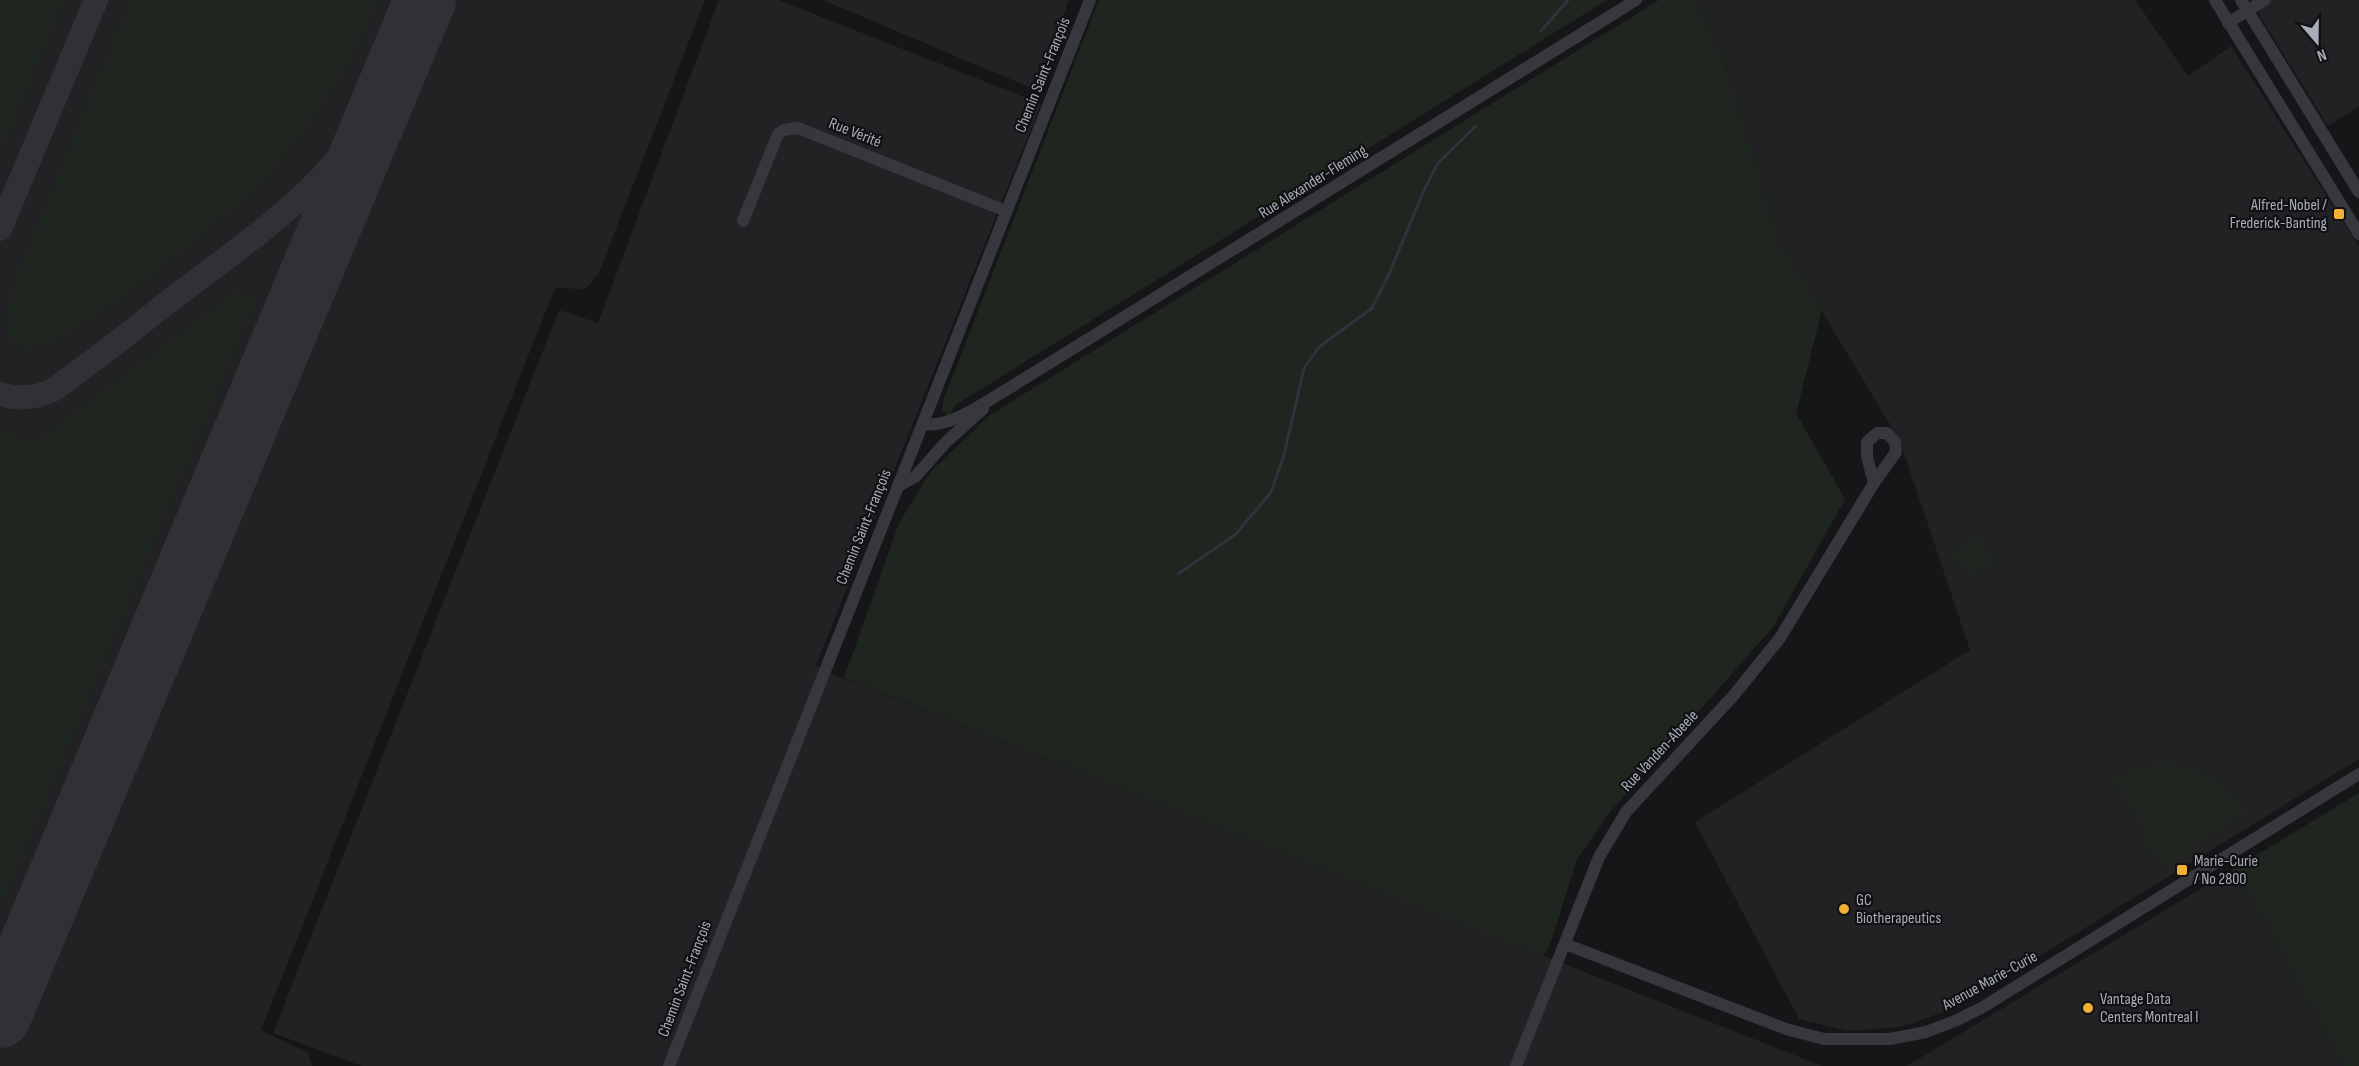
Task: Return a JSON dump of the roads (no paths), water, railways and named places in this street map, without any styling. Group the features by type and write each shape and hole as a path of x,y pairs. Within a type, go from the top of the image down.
{"street":[{"name":"Chemin Saint-François","path":"669,1066 1090,0"},
{"name":"Rue Alexander-Fleming","path":"924,424 933,425 949,421 1006,390 1636,0"},
{"path":"2215,0 2359,234"},
{"path":"2228,22 2245,5 2265,0"},
{"path":"2245,5 2359,192"},
{"name":"Rue Vérité","path":"743,221 778,134 791,127 1006,211"},
{"name":"Rue Alexander-Fleming","path":"898,486 915,477 946,442 1006,390"},
{"name":"Rue Vanden-Abeele","path":"1516,1066 1599,857 1615,828 1626,812 1734,695 1780,638 1874,483 1896,452 1895,442 1887,433 1881,432 1869,438 1867,442 1867,457 1874,483"},
{"name":"Avenue Marie-Curie","path":"1565,944 1786,1029 1824,1039 1890,1040 1926,1032 1983,1007 2359,774"}],"waterway":[{"path":"1541,31 1568,0"},
{"path":"1178,574 1236,534 1271,492 1284,455 1304,368 1319,347 1372,308 1438,163 1476,126"}],"place":[{"name":"Alfred-Nobel / Frederick-Banting","path":"2339,214"},
{"name":"Marie-Curie / No 2800","path":"2182,870"},
{"name":"GC Biotherapeutics","path":"1844,909"},
{"name":"Vantage Data Centers Montreal I","path":"2088,1008"}]}
